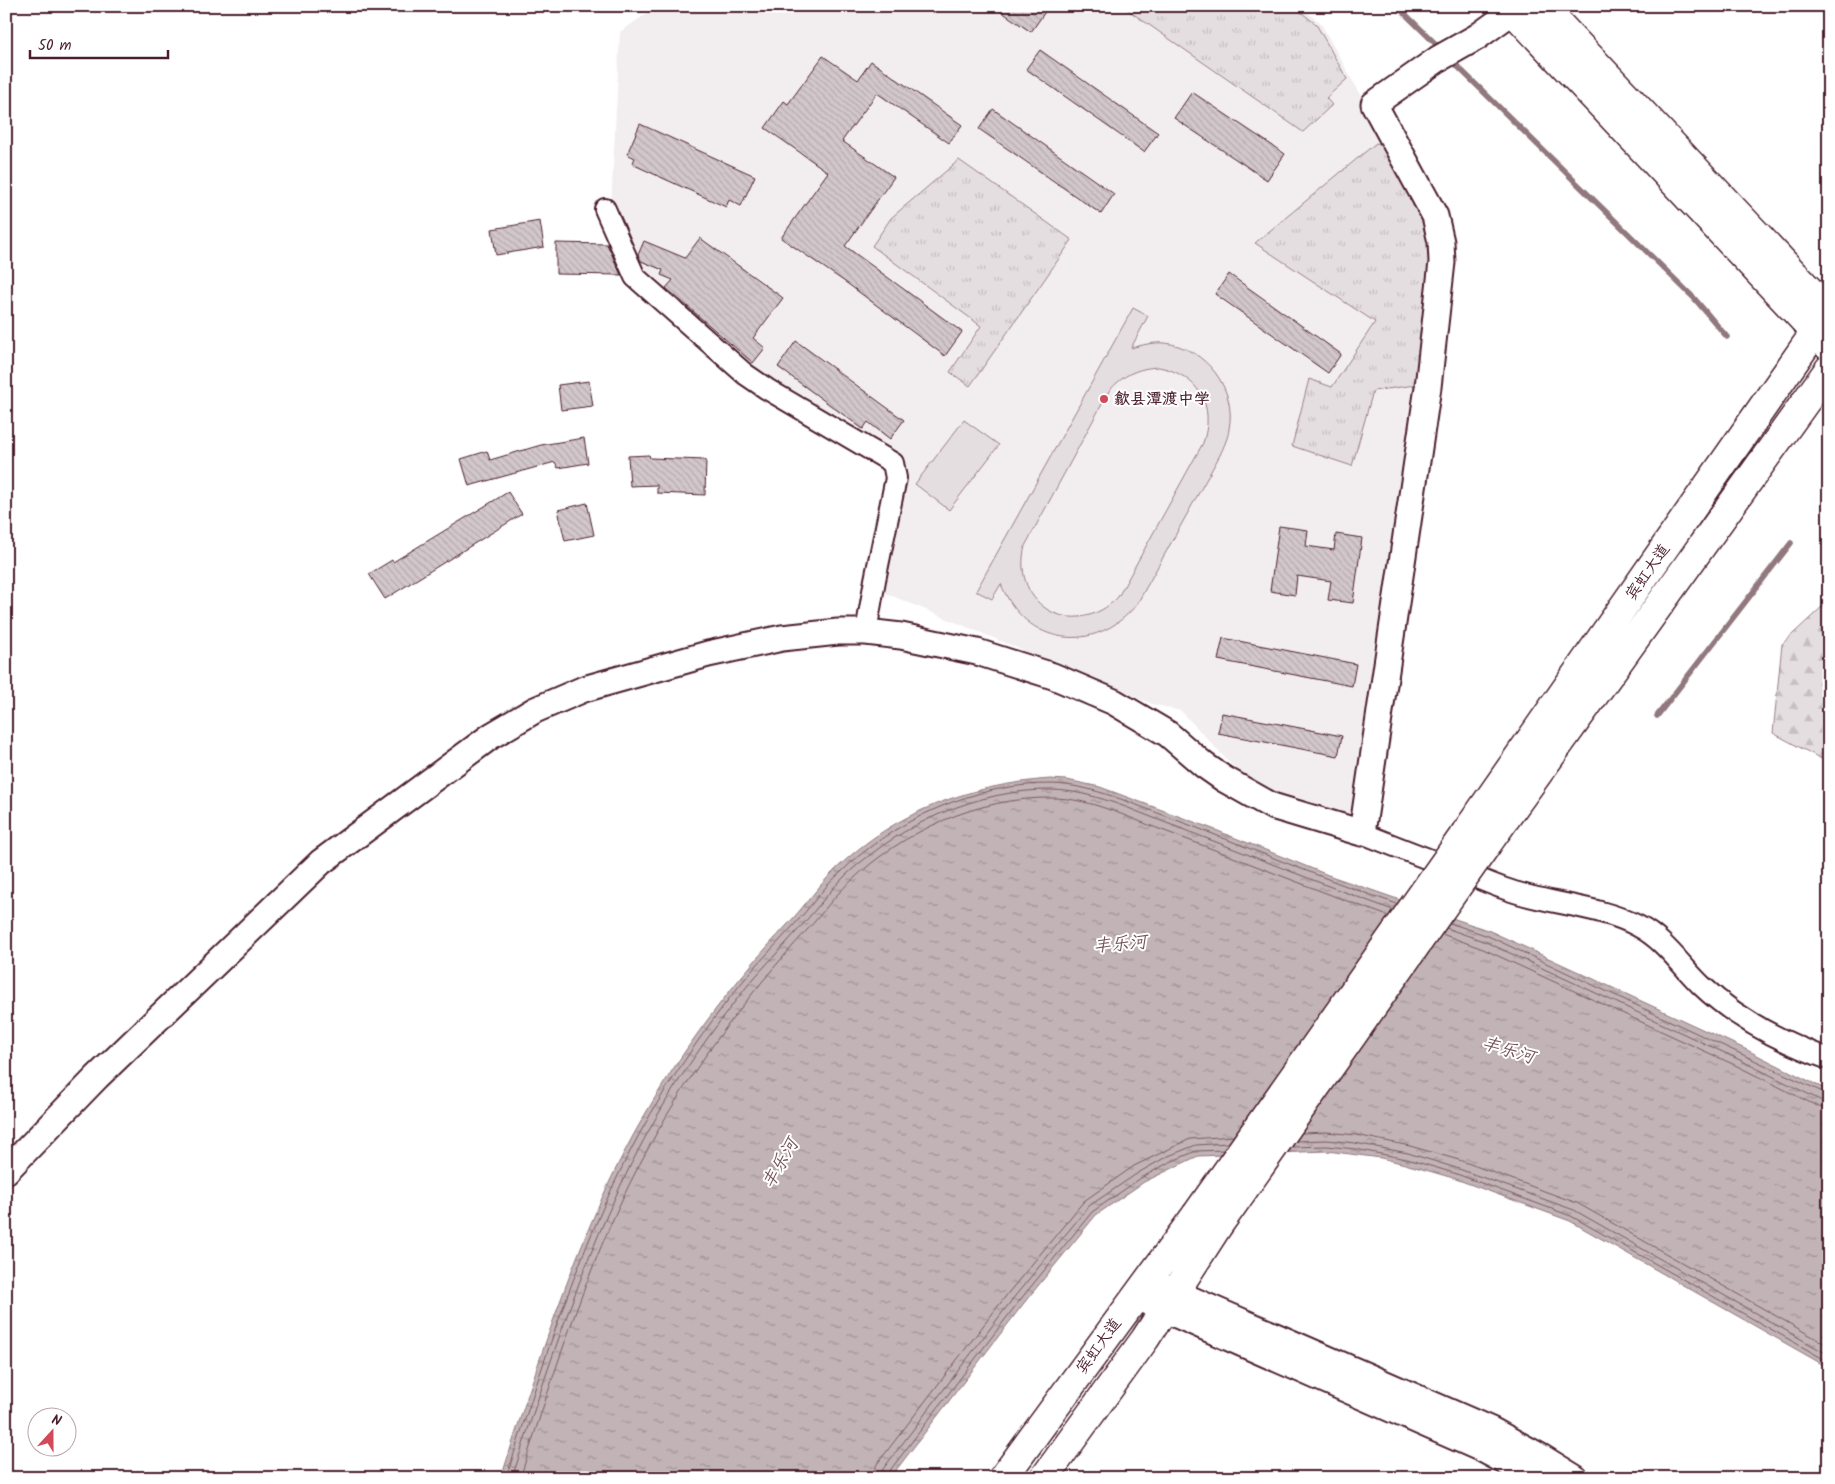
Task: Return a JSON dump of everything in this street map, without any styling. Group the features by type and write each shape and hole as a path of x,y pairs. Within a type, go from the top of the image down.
{"main road":[{"path":"1542,6 1825,326"},
{"path":"1510,8 1825,326"},
{"name":"宾虹大道","path":"1477,838 1825,326"},
{"name":"宾虹大道","path":"1477,838 1829,369"},
{"path":"1208,1221 1477,838"},
{"name":"宾虹大道","path":"1003,1478 1142,1288 1208,1221"},
{"name":"宾虹大道","path":"1044,1478 1145,1339 1170,1301 1208,1221"}],"street":[{"path":"1362,833 1427,397 1442,262 1441,242 1435,216 1374,104 1438,59 1477,37 1510,8"},
{"path":"605,209 635,277 745,374 767,389 893,463 896,478 874,580 866,632"},
{"path":"6,1171 97,1077 321,862 513,722 584,689 708,654 810,634 866,632 914,638 977,652 1053,676 1099,695 1142,717 1168,734 1204,766 1272,806 1362,833 1517,893 1611,915 1638,926 1667,948 1709,992 1742,1018 1796,1048 1829,1058"},
{"path":"1142,1288 1482,1449 1536,1478"},
{"path":"1170,1301 1491,1430 1575,1478"}],"shaded area":[{"name":"歙县潭渡中学","path":"664,6 1299,6 1320,22 1431,221 1436,262 1356,815 1285,802 1247,781 1181,711 1152,704 878,590 903,456 818,416 766,383 641,275 611,208 620,32 649,12"}],"green space":[{"path":"1122,6 1293,6 1316,24 1347,79 1326,98 1332,105 1303,132"},
{"path":"1376,143 1382,144 1428,220 1434,261 1415,385 1373,391 1352,466 1292,446 1309,379 1332,387 1375,322 1255,243"},
{"path":"959,160 1072,240 970,386 950,372 981,326 872,246 891,218"},
{"path":"1133,308 1148,316 1131,348 1152,343 1165,343 1180,346 1193,353 1215,373 1223,386 1228,399 1230,414 1228,436 1220,455 1137,604 1120,621 1101,632 1082,637 1062,637 1044,631 1026,621 1012,605 1001,584 992,599 976,591","holes":["1159,367 1173,371 1193,385 1205,404 1207,416 1203,443 1118,597 1101,610 1083,616 1066,616 1050,611 1036,600 1027,586 1023,567 1025,546 1109,391 1125,377 1137,371"]},
{"path":"964,420 999,445 949,510 915,484"},
{"path":"1829,597 1829,763 1773,733 1782,644 1824,605"}],"water":[{"name":"丰乐河","path":"1050,779 1067,780 1100,787 1213,829 1328,875 1490,931 1745,1049 1829,1091 1829,1368 1570,1221 1453,1178 1381,1158 1327,1151 1198,1156 1144,1182 1096,1215 1024,1303 890,1478 501,1478 563,1293 608,1185 626,1149 665,1081 687,1048 735,985 830,875 860,848 884,831 909,816 935,804 963,795 991,787"}],"building":[{"path":"993,6 1049,6 1031,32"},
{"path":"1040,50 1158,133 1144,152 1026,69"},
{"path":"823,56 858,80 871,61 962,125 949,143 877,93 842,141 894,177 845,246 962,332 945,356 848,284 781,238 828,172 765,128 784,101 788,104"},
{"path":"1192,92 1285,154 1267,180 1174,118"},
{"path":"993,109 1114,194 1101,214 979,129"},
{"path":"640,124 755,176 741,206 729,200 726,207 632,164 635,158 627,154"},
{"path":"540,221 544,247 496,255 492,229"},
{"path":"700,238 783,298 753,338 765,348 753,363 666,288 673,280 661,275 663,270 641,261 638,255 644,241 685,258"},
{"path":"556,243 607,244 621,275 556,274"},
{"path":"1229,274 1341,354 1328,373 1215,294"},
{"path":"796,341 904,420 890,439 868,422 863,429 778,367"},
{"path":"589,381 593,406 561,410 558,385"},
{"path":"584,438 588,463 558,468 555,462 469,486 461,459 487,451 490,460 541,445"},
{"path":"649,455 650,458 706,460 705,495 657,493 657,485 630,486 628,456"},
{"path":"508,492 522,514 385,599 369,574 392,560 393,562"},
{"path":"587,503 594,535 565,541 558,510"},
{"path":"1279,526 1308,530 1306,546 1334,550 1336,534 1362,538 1353,603 1328,600 1331,581 1297,576 1295,595 1270,591"},
{"path":"1223,638 1356,664 1352,686 1218,660"},
{"path":"1222,713 1342,736 1338,756 1218,733"}],"waterway":[{"path":"1397,6 1442,50"},
{"path":"1450,59 1694,298 1727,337"},
{"path":"1657,716 1791,543"}],"place":[{"name":"歙县潭渡中学","path":"1104,399"}]}
